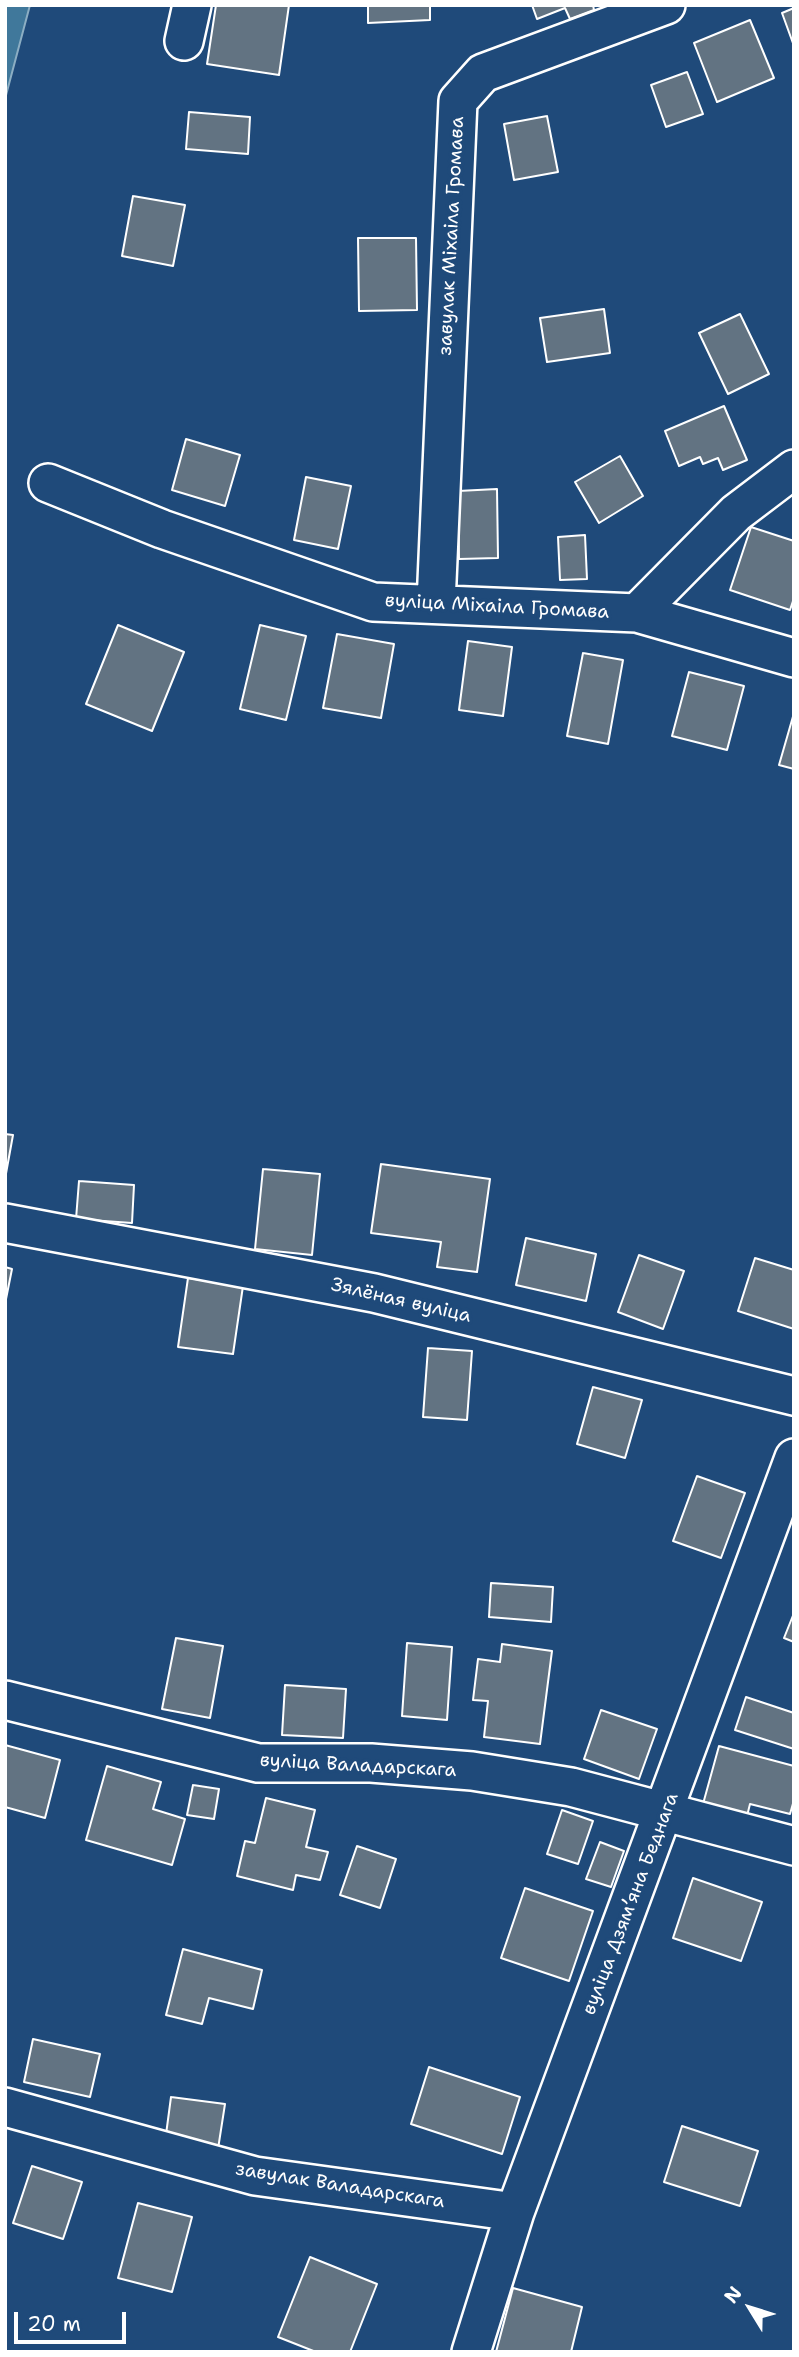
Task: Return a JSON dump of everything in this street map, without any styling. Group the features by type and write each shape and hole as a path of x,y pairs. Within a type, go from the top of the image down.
{"street":[{"path":"184,41 192,5"},
{"name":"завулак Міхаіла Громава","path":"436,604 458,101 483,73 666,5"},
{"path":"638,613 736,513 794,469"},
{"name":"вуліца Міхаіла Громава","path":"48,482 162,529 373,601 638,613 794,658"},
{"name":"Зялёная вуліца","path":"5,1223 374,1293 794,1396"},
{"name":"вуліца Дзямʼяна Беднага","path":"471,2352 515,2212 665,1814 794,1458"},
{"name":"вуліца Валадарскага","path":"5,1700 258,1763 371,1763 472,1772 572,1787 665,1814 794,1846"},
{"name":"завулак Валадарскага","path":"5,2107 255,2176 515,2212"}],"water":[{"path":"5,5 30,5 5,99"}],"building":[{"path":"216,5 289,5 279,75 207,64"},
{"path":"368,5 430,5 430,20 368,23"},
{"path":"532,5 593,5 594,10 570,19 565,8 537,19"},
{"path":"794,8 794,46 782,13"},
{"path":"750,20 774,78 717,102 694,43"},
{"path":"687,72 703,114 666,127 651,85"},
{"path":"189,112 250,117 248,154 186,149"},
{"path":"547,116 558,172 514,180 504,124"},
{"path":"133,196 185,205 173,266 122,256"},
{"path":"358,238 416,238 417,310 359,311"},
{"path":"604,309 610,353 547,362 540,318"},
{"path":"740,314 769,374 728,394 699,333"},
{"path":"724,406 747,460 723,470 718,458 703,464 700,457 679,466 665,431"},
{"path":"186,439 240,455 225,506 172,490"},
{"path":"620,456 643,496 599,523 575,482"},
{"path":"306,477 351,486 338,549 294,540"},
{"path":"497,489 498,558 459,559 458,491"},
{"path":"751,527 794,541 794,598 790,610 730,590"},
{"path":"585,535 587,579 560,580 558,537"},
{"path":"118,625 184,652 152,731 86,704"},
{"path":"260,625 306,636 286,720 240,709"},
{"path":"337,634 394,644 381,718 323,708"},
{"path":"468,641 512,647 503,716 459,710"},
{"path":"583,653 623,660 608,744 567,736"},
{"path":"689,672 744,686 727,750 672,736"},
{"path":"794,713 794,769 779,765"},
{"path":"5,1134 13,1135 5,1179"},
{"path":"381,1164 490,1179 477,1272 437,1267 441,1242 371,1233"},
{"path":"263,1169 320,1174 312,1255 255,1249"},
{"path":"79,1181 134,1185 132,1223 76,1219"},
{"path":"526,1238 596,1254 586,1301 516,1285"},
{"path":"639,1255 684,1271 663,1329 618,1312"},
{"path":"755,1258 794,1270 794,1329 738,1311"},
{"path":"5,1267 12,1269 5,1304"},
{"path":"188,1278 243,1286 233,1354 178,1347"},
{"path":"428,1348 472,1351 467,1420 423,1417"},
{"path":"593,1387 642,1400 625,1458 577,1444"},
{"path":"697,1476 745,1493 721,1558 673,1541"},
{"path":"491,1583 553,1587 551,1622 489,1617"},
{"path":"794,1613 794,1642 784,1638"},
{"path":"176,1638 223,1646 210,1718 162,1709"},
{"path":"407,1643 452,1647 447,1720 402,1716"},
{"path":"502,1644 552,1651 540,1744 484,1737 488,1701 473,1700 478,1659 500,1662"},
{"path":"285,1685 346,1689 343,1738 282,1735"},
{"path":"746,1697 794,1713 794,1749 735,1730"},
{"path":"601,1710 657,1729 639,1779 584,1759"},
{"path":"5,1745 60,1760 45,1818 5,1807"},
{"path":"719,1746 794,1766 794,1800 790,1814 750,1804 747,1816 703,1804"},
{"path":"107,1766 161,1782 153,1809 185,1819 172,1865 86,1840"},
{"path":"193,1785 219,1789 214,1819 187,1815"},
{"path":"266,1798 315,1810 306,1847 328,1852 320,1880 296,1875 293,1890 237,1876 245,1841 255,1843"},
{"path":"562,1810 593,1821 578,1864 547,1854"},
{"path":"600,1842 624,1851 611,1887 586,1879"},
{"path":"357,1846 396,1859 380,1908 340,1895"},
{"path":"693,1878 762,1902 741,1961 673,1938"},
{"path":"525,1888 593,1911 569,1981 501,1958"},
{"path":"183,1949 262,1970 253,2009 209,1998 202,2024 166,2015"},
{"path":"33,2039 100,2054 90,2097 24,2082"},
{"path":"429,2067 520,2097 502,2154 411,2124"},
{"path":"171,2097 225,2104 218,2149 165,2142"},
{"path":"682,2126 758,2151 740,2206 664,2182"},
{"path":"32,2166 82,2182 63,2239 13,2223"},
{"path":"138,2203 192,2217 172,2292 118,2278"},
{"path":"310,2257 377,2284 350,2352 316,2352 278,2337"},
{"path":"513,2288 582,2307 571,2352 496,2352"}]}
